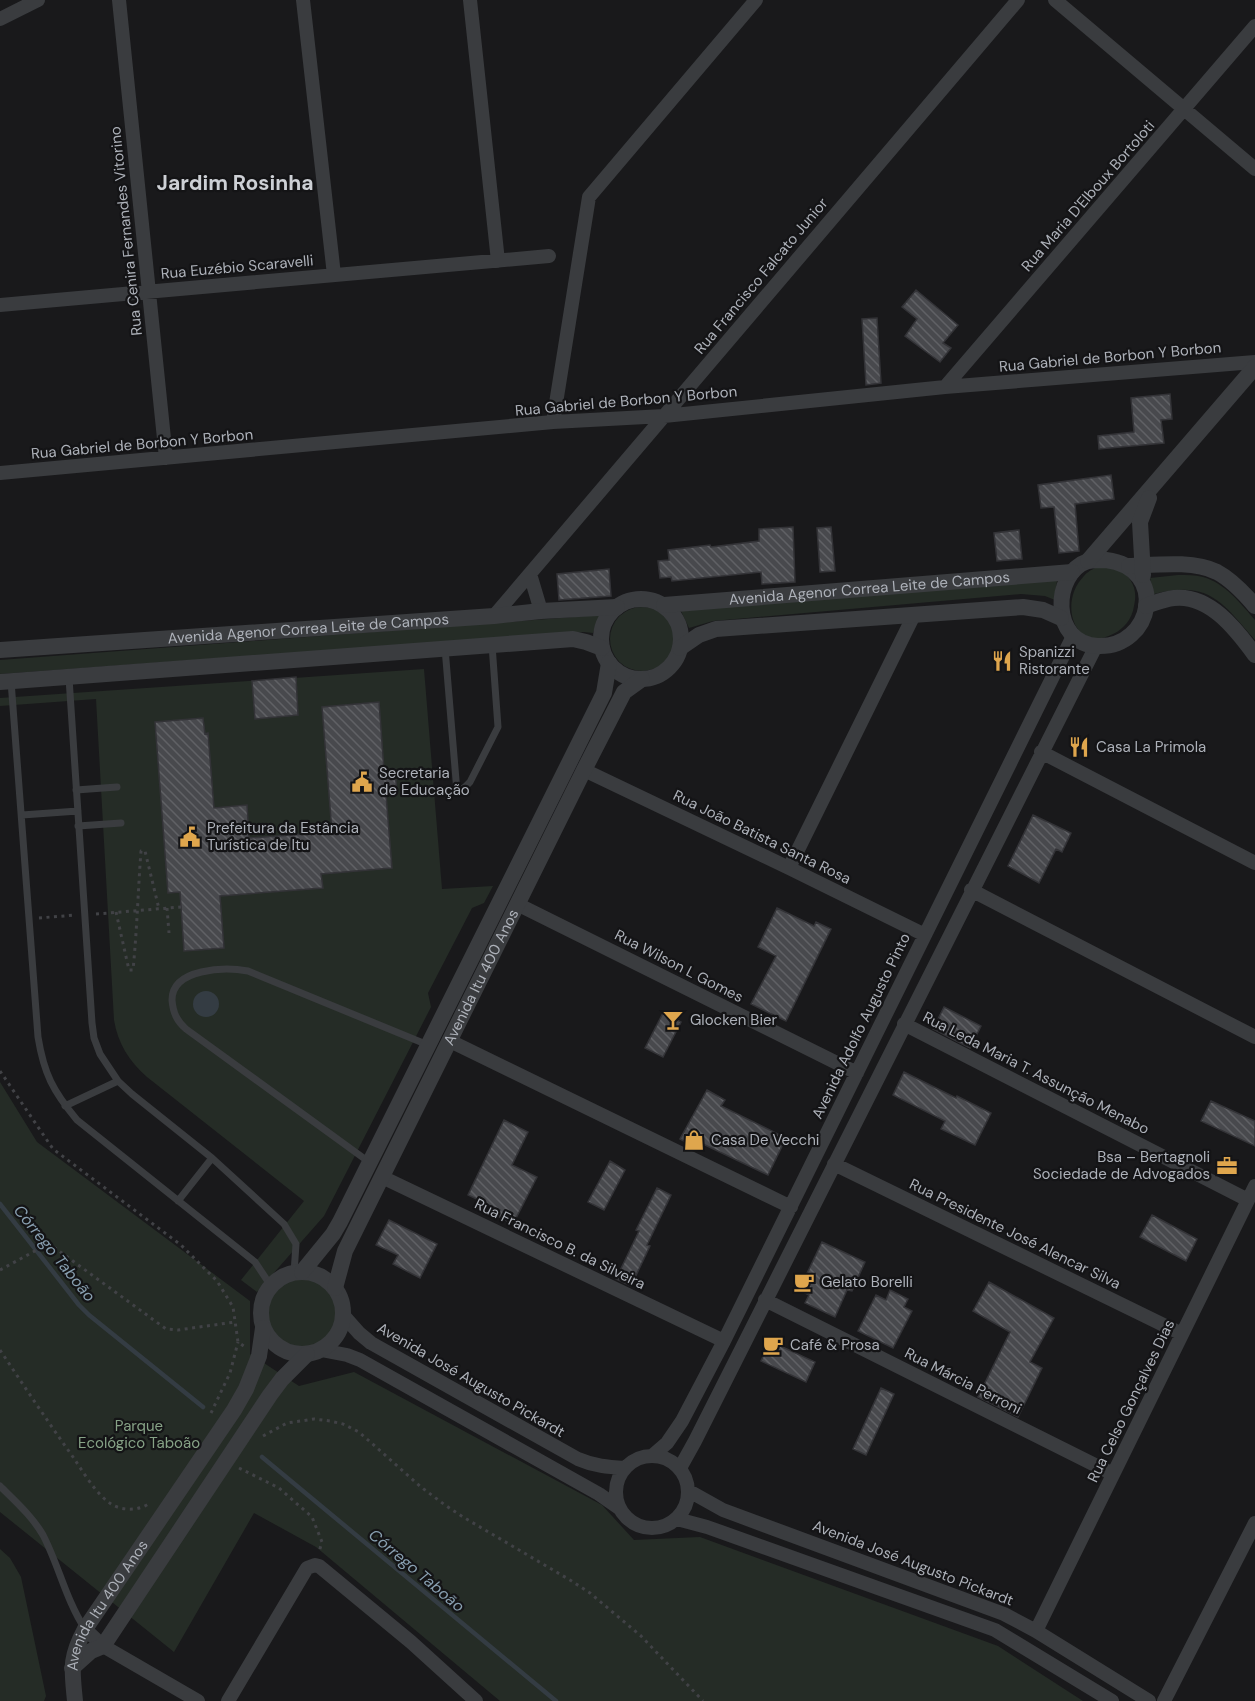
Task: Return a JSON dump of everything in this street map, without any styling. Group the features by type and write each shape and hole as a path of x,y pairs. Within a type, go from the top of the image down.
{"street":[{"path":"0,19 38,0"},
{"name":"Rua Cenira Fernandes Vitorino","path":"119,0 166,458"},
{"path":"303,0 334,275"},
{"path":"470,0 498,261"},
{"path":"553,422 589,197 756,0"},
{"name":"Rua Francisco Falcato Junior","path":"494,616 1018,0"},
{"path":"1055,0 1255,169"},
{"name":"Rua Maria D'Elboux Bortoloti","path":"945,387 1255,26"},
{"name":"Rua Euzébio Scaravelli","path":"0,305 549,256"},
{"name":"Rua Gabriel de Borbon Y Borbon","path":"0,473 553,422 664,416 945,387 1255,362"},
{"path":"1162,475 1146,504 1140,522 1136,566 1144,585 1146,606 1144,616 1136,629 1125,639 1111,645 1096,646 1084,643 1073,636 1061,618 1063,594 1072,572 1088,561 1162,475 1255,367"},
{"path":"1088,561 1112,560 1136,566 1207,568 1230,581 1255,606"},
{"name":"Avenida Agenor Correa Leite de Campos","path":"664,605 1072,572"},
{"path":"531,574 541,611"},
{"path":"1146,606 1174,598 1189,598 1201,602 1222,616 1255,655"},
{"path":"633,599 649,599 664,605 679,624 681,636 677,657 671,666 653,677 642,679 624,675 606,656 601,639 605,621 617,607 633,599"},
{"name":"Avenida Agenor Correa Leite de Campos","path":"0,650 617,607"},
{"name":"Avenida Agenor Correa Leite de Campos","path":"680,648 699,635 716,629 1023,607 1043,610 1061,618"},
{"path":"789,868 914,615"},
{"name":"Avenida Adolfo Augusto Pinto","path":"652,1456 667,1443 682,1421 724,1341 1073,636"},
{"name":"Avenida Agenor Correa Leite de Campos","path":"6,681 573,639 586,642 606,656"},
{"path":"680,1468 1096,646"},
{"name":"Avenida Itu 400 Anos","path":"298,1272 333,1234 370,1163 604,693 606,656"},
{"name":"Avenida Itu 400 Anos","path":"335,1288 345,1251 584,770 624,692 642,679"},
{"path":"1041,752 1255,863"},
{"name":"Rua João Batista Santa Rosa","path":"584,770 925,935"},
{"path":"971,890 1255,1037"},
{"name":"Rua Wilson L Gomes","path":"519,904 857,1073"},
{"name":"Rua Leda Maria T. Assunção Menabo","path":"904,1024 1248,1200"},
{"path":"450,1041 791,1207"},
{"name":"Rua Presidente José Alencar Silva","path":"834,1164 1182,1334"},
{"name":"Rua Francisco B. da Silveira","path":"382,1177 724,1341"},
{"name":"Rua Celso Gonçalves Dias","path":"1036,1631 1255,1186"},
{"path":"314,1352 332,1342 340,1329 343,1315 341,1301 335,1288 323,1278 298,1272 286,1275 271,1286 266,1293 261,1310 263,1328 267,1336 280,1349 289,1353 314,1352 347,1355 360,1360 599,1494 619,1508 634,1524 645,1528 656,1529 668,1526 684,1511 689,1491 685,1475 680,1468 667,1459 652,1456 638,1459 626,1468 617,1483 619,1508"},
{"name":"Rua Márcia Perroni","path":"765,1300 1113,1474"},
{"name":"Avenida José Augusto Pickardt","path":"343,1315 371,1343 578,1459 591,1464 626,1468"},
{"name":"Avenida Itu 400 Anos","path":"72,1668 77,1643 85,1629 246,1389 259,1356 263,1328"},
{"name":"Avenida Itu 400 Anos","path":"72,1668 91,1651 103,1646 270,1395 282,1379 314,1352"},
{"name":"Avenida José Augusto Pickardt","path":"689,1491 723,1510 1004,1614 1036,1631 1149,1701"},
{"path":"677,1520 707,1527 995,1630 1112,1701"},
{"path":"1164,1701 1255,1523"},
{"path":"228,1701 307,1568 313,1566 319,1566 411,1641 476,1701"},
{"path":"85,1629 103,1646 198,1701"},
{"path":"72,1668 75,1701"}],"lane":[{"path":"446,648 457,792 470,782 498,727 492,645"},
{"path":"69,677 92,1023 94,1038 100,1054 118,1082 212,1158 284,1224 296,1244 298,1272"},
{"path":"6,681 21,815 38,1037 46,1075 55,1093 77,1120 255,1262 271,1286"},
{"path":"76,790 117,787"},
{"path":"21,815 78,811"},
{"path":"78,826 121,823"},
{"path":"370,1163 186,1029 174,1014 172,992 184,977 196,973 235,968 248,971 428,1045"},
{"path":"65,1106 118,1082"},
{"path":"178,1201 212,1158"},
{"path":"0,1486 25,1511 42,1534 76,1615 85,1629"}],"path":[{"path":"159,909 145,851 141,851 137,910 138,919 134,970 129,970 117,912 137,910 159,909 181,907"},
{"path":"167,908 169,933"},
{"path":"0,1071 52,1149 181,1245 217,1281 233,1307 238,1342 230,1373 210,1415"},
{"path":"0,1269 44,1246 55,1248 166,1329 178,1330 235,1322"},
{"path":"238,1342 259,1356"},
{"path":"0,1350 96,1489 109,1503 124,1509 140,1509 154,1500"},
{"path":"256,1442 287,1423 314,1419 343,1424 359,1432 421,1487 445,1505 590,1593 641,1635 703,1701"},
{"path":"234,1476 237,1467 279,1488 312,1517 322,1542 313,1566"}],"green space":[{"path":"1118,567 1130,580 1134,589 1133,611 1124,626 1113,634 1099,638 1088,637 1074,622 1071,611 1076,587 1085,575 1095,568"},
{"path":"1178,575 1203,577 1225,589 1255,620 1255,640 1223,605 1201,592 1173,590 1154,594 1150,578"},
{"path":"1057,580 1055,600 1045,596 1021,594 713,621 689,628 681,611"},
{"path":"642,607 654,609 665,616 672,627 674,639 672,651 665,662 654,669 642,671 630,669 619,662 612,651 610,639 612,627 619,616 630,609"},
{"path":"600,615 593,633 0,674 0,660"},
{"path":"424,669 442,889 493,886 484,903 472,908 428,993 431,1007 324,1216 257,1292 241,1280 304,1201 147,1077 135,1065 121,1044 114,1020 96,699 0,706 0,698"},
{"name":"Parque Ecológico Taboão","path":"0,1082 37,1142 250,1301 250,1354 299,1386 354,1372 602,1505 634,1540 700,1537 998,1646 1083,1701 500,1701 316,1547 254,1513 174,1652 0,1512"},
{"path":"302,1279 315,1282 326,1289 333,1300 336,1313 333,1326 326,1337 315,1344 302,1347 289,1344 278,1337 271,1326 268,1313 271,1300 278,1289 289,1282"},
{"path":"0,1549 10,1558 21,1577 46,1696 44,1701 0,1701"}],"shaded area":[{"path":"206,991 215,995 219,1004 215,1013 206,1017 197,1013 193,1004 197,995"}],"building":[{"path":"916,290 958,325 943,343 951,348 940,362 905,336 917,319 902,307"},
{"path":"877,318 881,383 866,385 862,319"},
{"path":"1170,394 1172,419 1161,420 1164,443 1099,449 1098,436 1134,432 1131,398"},
{"path":"1111,475 1114,499 1075,504 1079,551 1059,553 1054,507 1041,508 1038,485"},
{"path":"793,527 795,582 762,584 761,572 672,581 671,577 660,578 658,561 669,560 668,550 759,541 759,529"},
{"path":"831,527 835,571 820,572 817,528"},
{"path":"1019,530 1022,559 997,561 994,533"},
{"path":"609,569 611,596 559,600 557,574"},
{"path":"296,677 298,715 255,719 252,681"},
{"path":"379,702 384,770 395,769 397,794 386,795 392,868 321,874 323,888 220,896 224,948 184,951 180,892 168,893 155,722 203,718 205,734 208,733 214,808 247,805 249,838 332,832 322,707"},
{"path":"1033,815 1071,833 1062,852 1056,849 1039,883 1008,866"},
{"path":"777,908 814,926 816,922 831,929 786,1021 751,1004 776,956 758,947"},
{"path":"944,1007 981,1026 970,1048 933,1029"},
{"path":"663,1013 681,1022 663,1057 645,1048"},
{"path":"904,1072 991,1113 975,1145 941,1129 945,1121 893,1095"},
{"path":"707,1090 725,1100 721,1106 786,1138 768,1175 701,1143 698,1149 680,1139"},
{"path":"1211,1101 1255,1121 1255,1146 1201,1121"},
{"path":"504,1120 528,1132 512,1165 537,1177 513,1224 497,1216 500,1210 468,1195"},
{"path":"610,1161 625,1170 604,1210 588,1202"},
{"path":"657,1188 671,1195 647,1245 650,1246 631,1286 616,1279 639,1231 636,1230"},
{"path":"1152,1215 1197,1239 1186,1261 1140,1237"},
{"path":"389,1220 437,1244 420,1278 393,1264 398,1255 376,1245"},
{"path":"822,1242 865,1262 852,1291 847,1290 835,1317 805,1303 809,1295 799,1290"},
{"path":"989,1282 1054,1318 1030,1362 1042,1368 1018,1417 978,1397 1010,1332 973,1311"},
{"path":"890,1290 908,1299 904,1307 912,1311 893,1348 858,1331 876,1295 886,1300"},
{"path":"776,1344 815,1362 806,1382 761,1361 766,1350 772,1353"},
{"path":"881,1388 894,1394 866,1455 853,1449"}],"waterway":[{"name":"Córrego Taboão","path":"0,1204 79,1305 203,1407"},
{"name":"Córrego Taboão","path":"262,1457 556,1701"}],"place":[{"name":"Spanizzi Ristorante","path":"1002,661"},
{"name":"Casa La Primola","path":"1079,747"},
{"name":"Secretaria de Educação","path":"362,782"},
{"name":"Prefeitura da Estância Turística de Itu","path":"190,837"},
{"name":"Glocken Bier","path":"673,1020"},
{"name":"Casa De Vecchi","path":"694,1140"},
{"name":"Bsa – Bertagnoli Sociedade de Advogados","path":"1227,1166"},
{"name":"Gelato Borelli","path":"804,1282"},
{"name":"Café & Prosa","path":"773,1345"}],"district":[{"name":"Jardim Rosinha","path":"235,183"}]}
